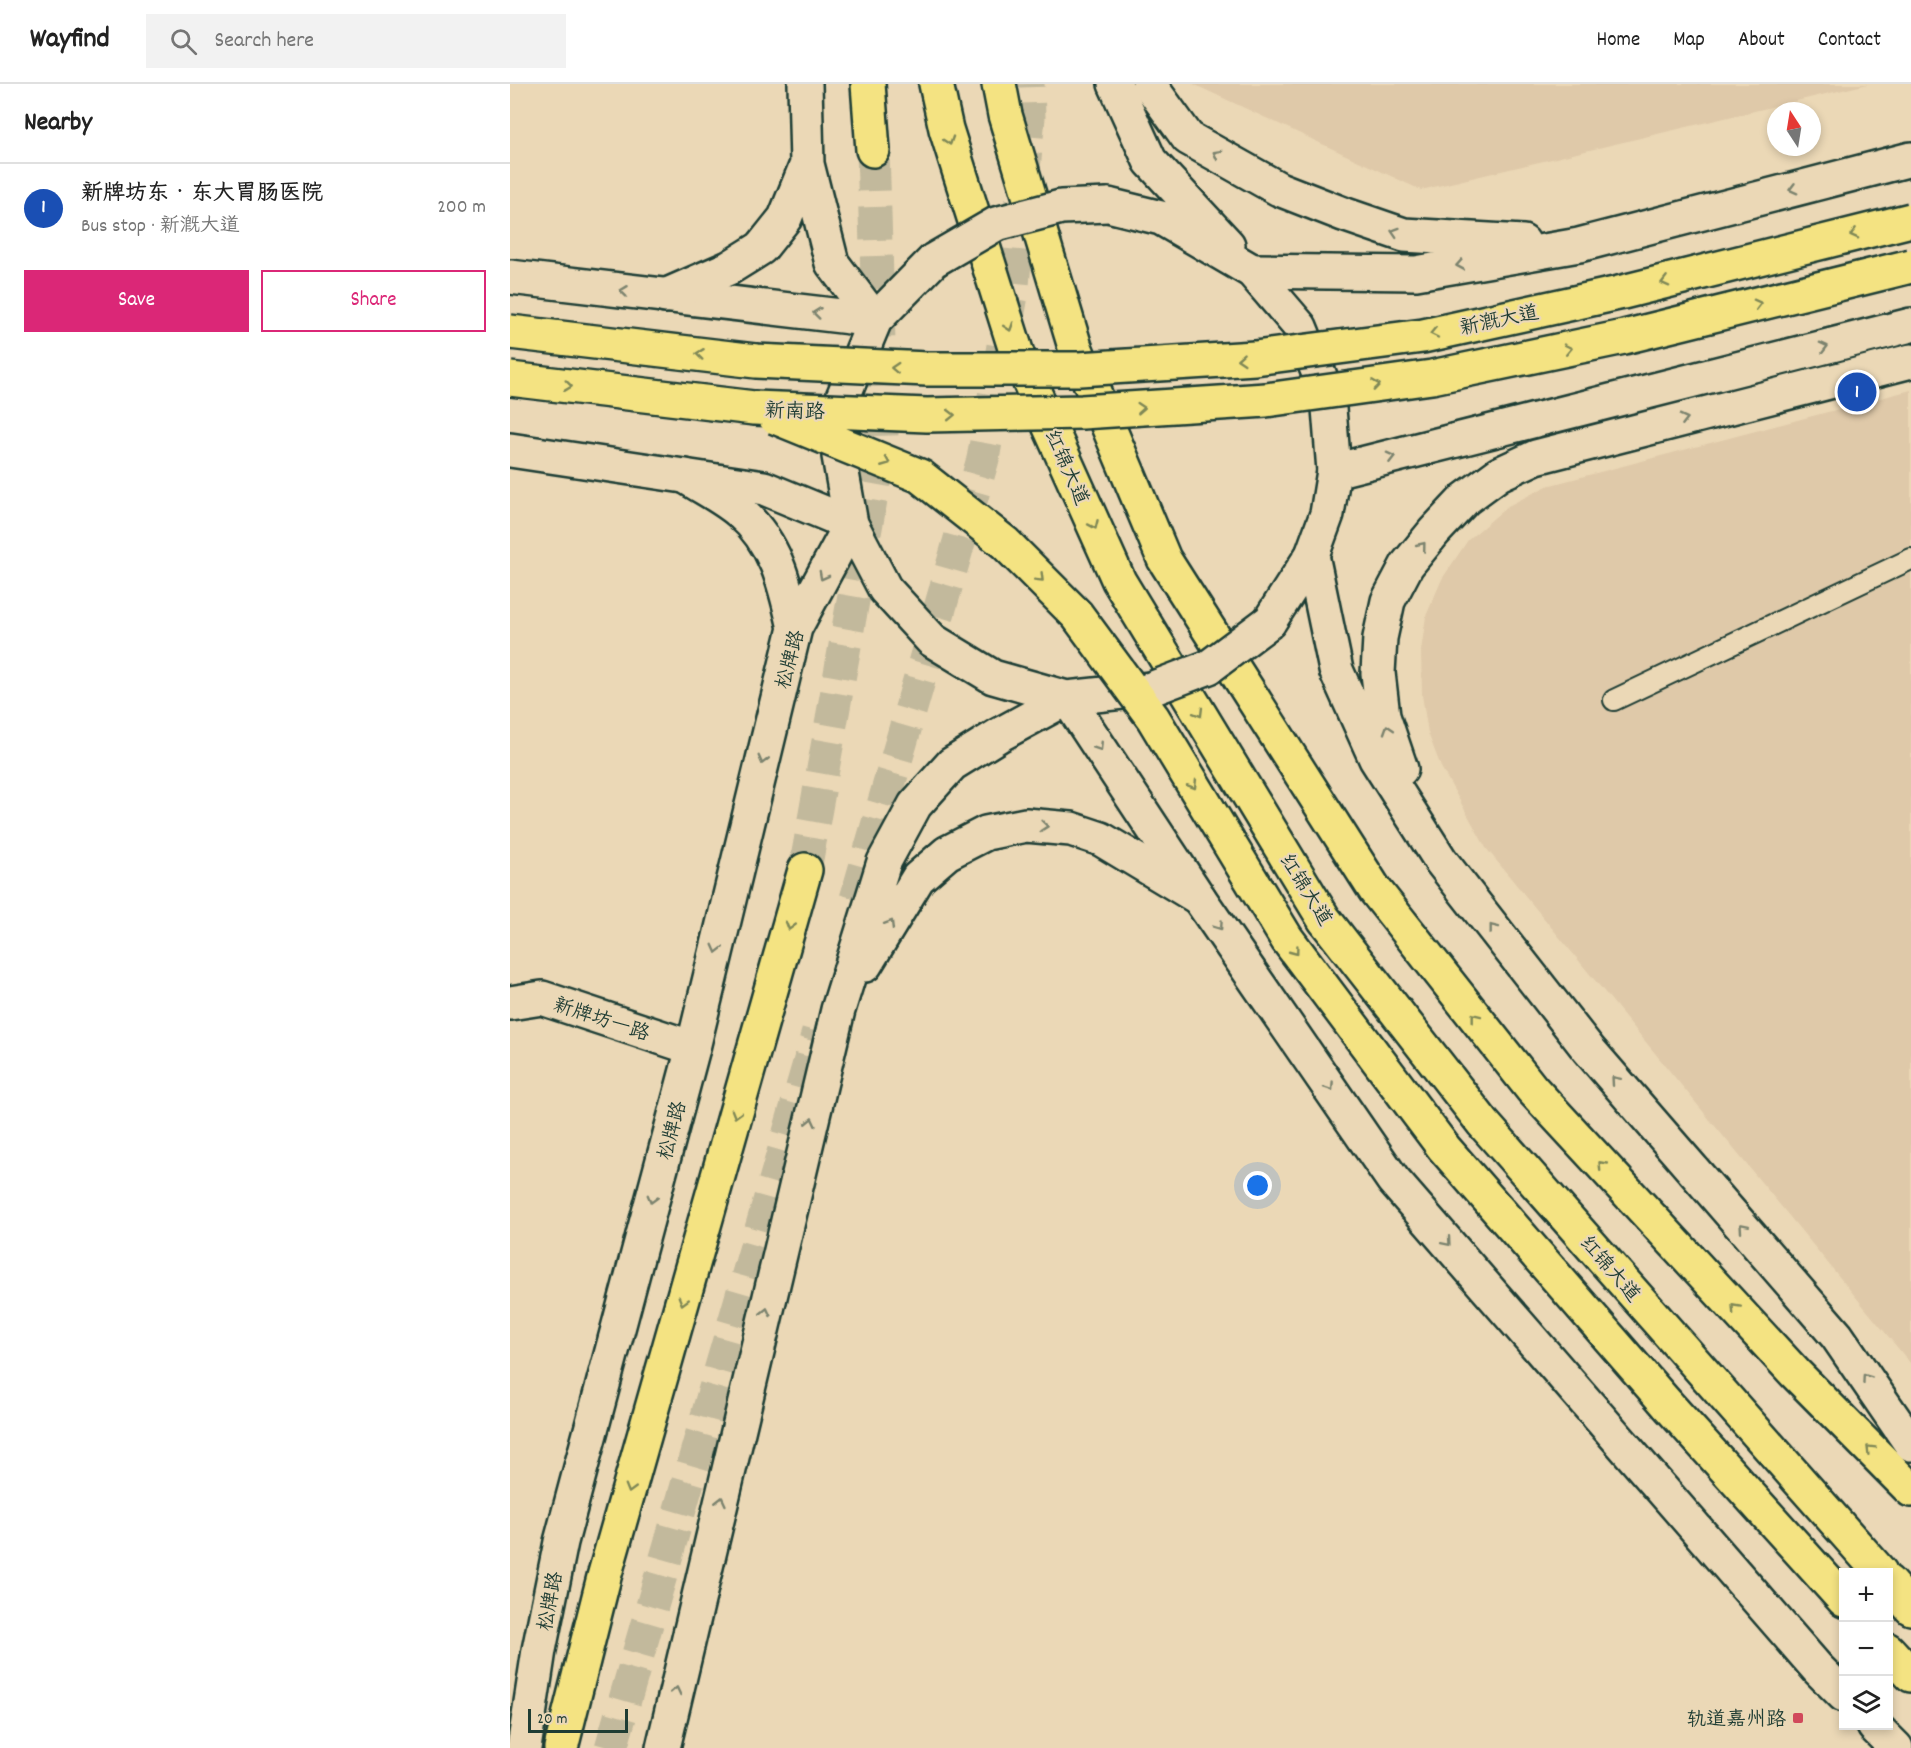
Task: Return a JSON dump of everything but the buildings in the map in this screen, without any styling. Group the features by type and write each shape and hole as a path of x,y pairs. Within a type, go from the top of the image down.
{"main road":[{"path":"868,84 873,150"},
{"name":"红锦大道","path":"936,84 946,129 1017,354 1119,581 1324,919 1484,1123 1876,1568"},
{"path":"999,84 1005,115 1075,347 1164,559 1375,890 1532,1089 1787,1364 1911,1490"},
{"name":"新溉大道","path":"510,332 756,361 927,369 1079,369 1255,358 1423,336 1619,293 1911,220"},
{"name":"新南路","path":"510,379 754,408 927,415 1082,412 1266,400 1432,377 1624,337 1911,266"},
{"path":"754,408 920,476 1005,543 1077,615 1153,718 1287,939 1444,1148 1667,1404 1839,1594"},
{"path":"561,1748 604,1577 806,870"},
{"path":"1893,1588 1911,1608"},
{"path":"1893,1655 1911,1675"}],"street":[{"path":"806,84 807,164 832,263 875,320"},
{"path":"1115,84 1150,161 1252,271 1300,327 1328,396 1334,471 1327,514 1312,555 1269,622 1209,667 1151,689 1067,698 993,677 932,640 885,589 851,524 839,456 843,397 875,320 934,260 996,224 1061,207 1108,205 1161,218 1252,271 1416,273 1579,245 1911,159"},
{"path":"1149,84 1188,138 1279,189 1343,214 1404,235 1579,245"},
{"path":"665,296 729,268 761,248 785,218 807,164"},
{"path":"510,277 875,320"},
{"path":"1334,471 1911,325"},
{"path":"1441,861 1398,761 1383,716 1378,673 1380,638 1388,602 1407,565 1434,532 1466,499 1499,474 1536,457 1911,361"},
{"path":"1466,438 1639,431"},
{"path":"510,450 764,488 851,524"},
{"path":"685,476 740,512 767,542 784,580 795,628"},
{"name":"松牌路","path":"524,1748 539,1650 561,1542 693,1048 795,628 851,524"},
{"path":"1312,555 1336,670 1376,759 1441,861 1589,1050 1837,1336 1911,1444"},
{"path":"1067,698 1199,898 1393,1180 1645,1472 1839,1690"},
{"path":"663,1748 838,1010 885,862 915,805 952,764 1067,698"},
{"path":"838,1010 918,879 947,853 987,833 1026,825 1071,829 1101,839 1199,898"},
{"name":"新牌坊一路","path":"510,1003 542,998 693,1048"},
{"path":"1879,1730 1896,1748"}],"lane":[{"path":"1614,700 1911,560"}],"shaded area":[{"path":"1193,84 1868,84 1792,102 1767,102 1767,108 1421,190"},
{"path":"1911,390 1911,1364 1486,848 1441,767 1428,733 1422,695 1421,651 1426,616 1442,579 1468,540 1508,506 1547,486"}],"tunnel":[{"path":"856,899 983,459 1012,295 1029,117 1028,84"},
{"path":"805,870 882,438 873,150"},
{"path":"611,1748 818,1032"}],"place":[{"name":"新牌坊东‧东大胃肠医院","path":"1857,392"},
{"name":"轨道嘉州路","path":"1798,1718"}]}
